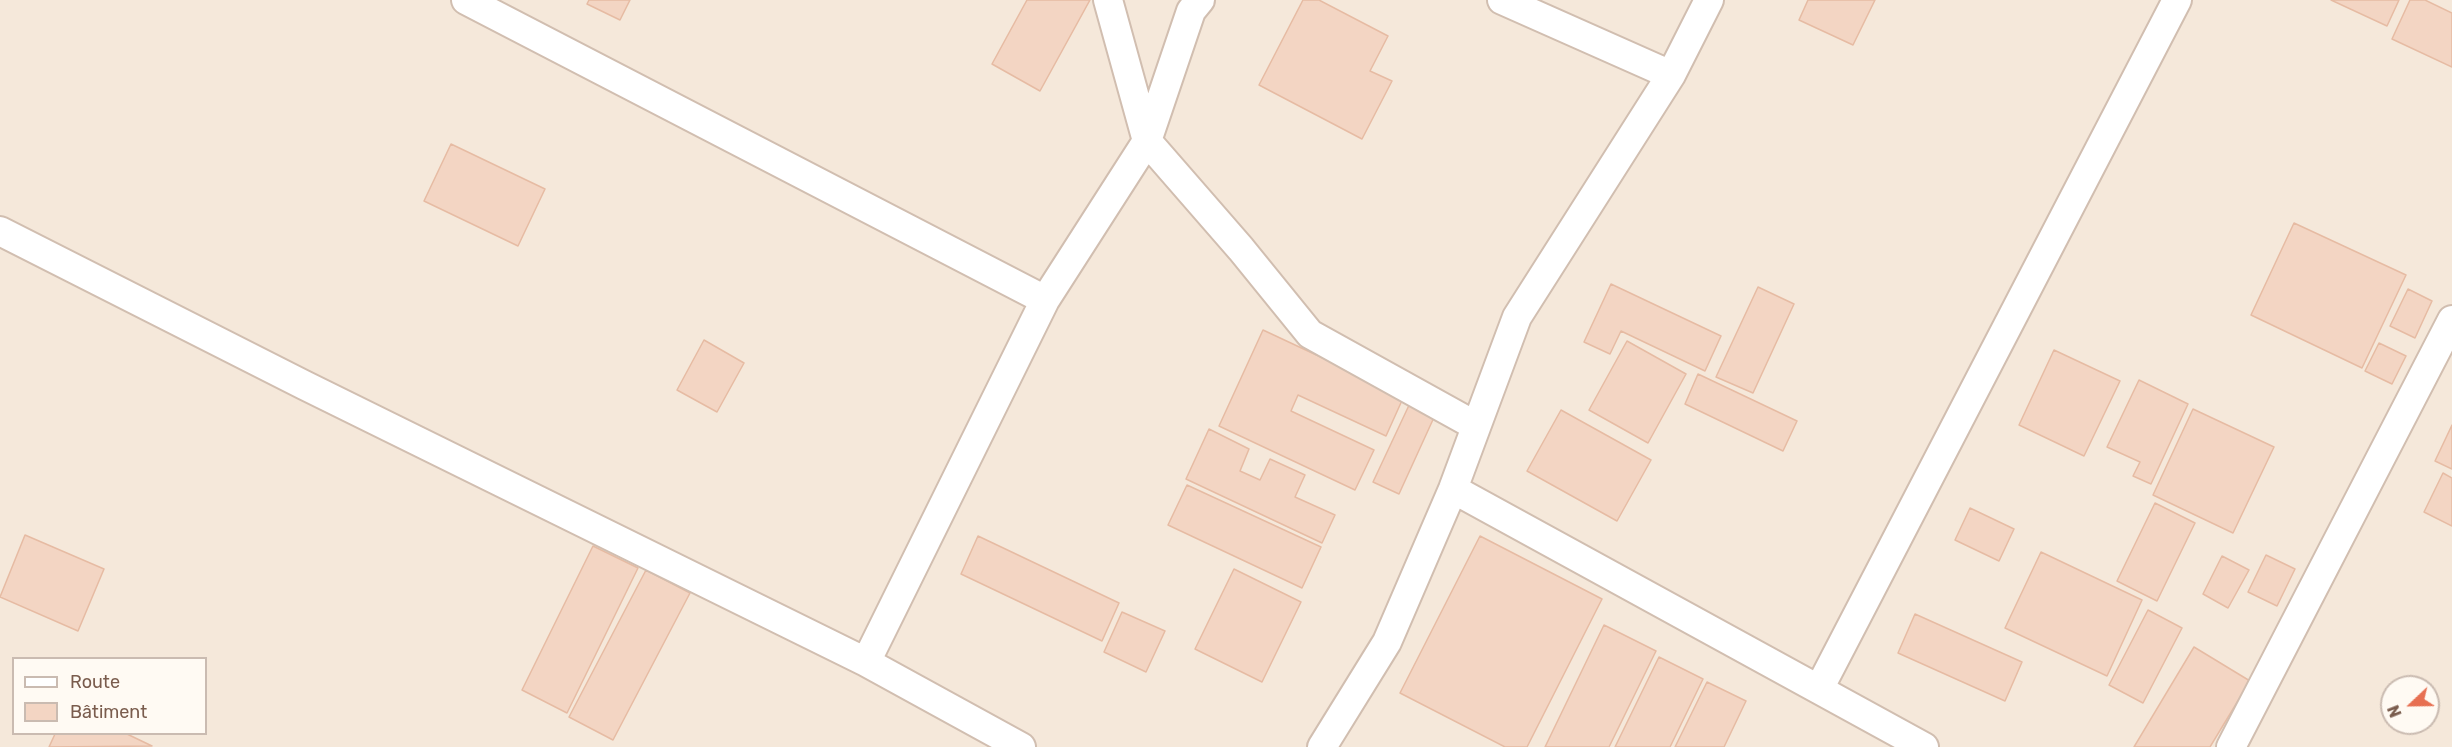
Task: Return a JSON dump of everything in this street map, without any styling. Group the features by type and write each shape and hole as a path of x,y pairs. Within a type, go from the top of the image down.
{"street":[{"path":"466,0 1045,300"},
{"path":"1108,0 1147,141 1241,249 1310,334 1476,426"},
{"path":"866,662 1045,300 1147,141 1191,11 1200,0"},
{"path":"1502,0 1671,75"},
{"path":"1322,747 1387,642 1453,489 1517,317 1671,75 1710,0"},
{"path":"1819,689 2176,0"},
{"path":"0,231 304,385 866,662 1021,747"},
{"path":"2231,747 2452,320"},
{"path":"1453,489 1924,747"}],"shaded area":[{"path":"0,0 2452,0 2452,747 0,747"}],"building":[{"path":"589,0 630,0 620,20 587,4"},
{"path":"1027,0 1090,0 1040,91 992,64"},
{"path":"1303,0 1319,0 1388,36 1370,71 1392,81 1362,139 1259,85"},
{"path":"1808,0 1875,0 1853,45 1799,20"},
{"path":"2331,0 2399,0 2387,26"},
{"path":"2410,0 2425,0 2452,13 2452,67 2392,39"},
{"path":"451,144 545,189 518,246 424,201"},
{"path":"2294,223 2406,275 2362,368 2251,315"},
{"path":"1611,284 1721,336 1705,371 1621,331 1610,354 1584,342"},
{"path":"1758,287 1794,304 1753,393 1716,377"},
{"path":"2408,289 2432,301 2415,338 2390,326"},
{"path":"1263,330 1404,396 1386,436 1298,395 1291,411 1374,450 1355,490 1219,426"},
{"path":"704,340 744,363 717,412 677,390"},
{"path":"1627,341 1686,374 1648,443 1589,410"},
{"path":"2379,343 2406,356 2392,384 2365,371"},
{"path":"2054,350 2120,381 2084,456 2019,425"},
{"path":"1698,374 1797,421 1783,451 1685,404"},
{"path":"2139,380 2188,404 2151,484 2133,476 2140,462 2107,447"},
{"path":"1411,401 1436,413 1399,494 1373,482"},
{"path":"2193,409 2274,447 2233,533 2153,495"},
{"path":"1561,410 1651,460 1617,521 1527,471"},
{"path":"2452,425 2452,469 2435,461"},
{"path":"1209,429 1249,449 1240,471 1260,480 1270,459 1305,475 1295,497 1335,515 1322,543 1186,479"},
{"path":"2443,473 2452,478 2452,526 2424,512"},
{"path":"1187,485 1321,547 1302,588 1168,525"},
{"path":"2155,503 2195,523 2157,601 2117,581"},
{"path":"1970,508 2014,529 1999,561 1955,540"},
{"path":"25,535 104,569 78,631 0,597"},
{"path":"978,536 1119,603 1102,641 961,574"},
{"path":"1480,536 1602,599 1527,747 1505,747 1400,693"},
{"path":"593,546 638,568 567,713 522,690"},
{"path":"2041,552 2142,600 2107,676 2005,628"},
{"path":"2266,555 2295,569 2277,606 2248,592"},
{"path":"2222,556 2249,570 2228,608 2203,594"},
{"path":"1234,569 1301,602 1262,682 1195,649"},
{"path":"646,570 690,593 613,740 569,717"},
{"path":"2148,610 2182,628 2143,703 2109,685"},
{"path":"1122,612 1165,631 1146,672 1104,652"},
{"path":"1915,614 2022,662 2005,701 1898,653"},
{"path":"1604,625 1656,651 1609,747 1545,747"},
{"path":"2194,647 2250,681 2210,747 2134,747"},
{"path":"1659,657 1703,679 1670,747 1615,747"},
{"path":"1707,682 1746,701 1724,747 1675,747"},
{"path":"55,735 129,735 152,746 49,747"}]}
